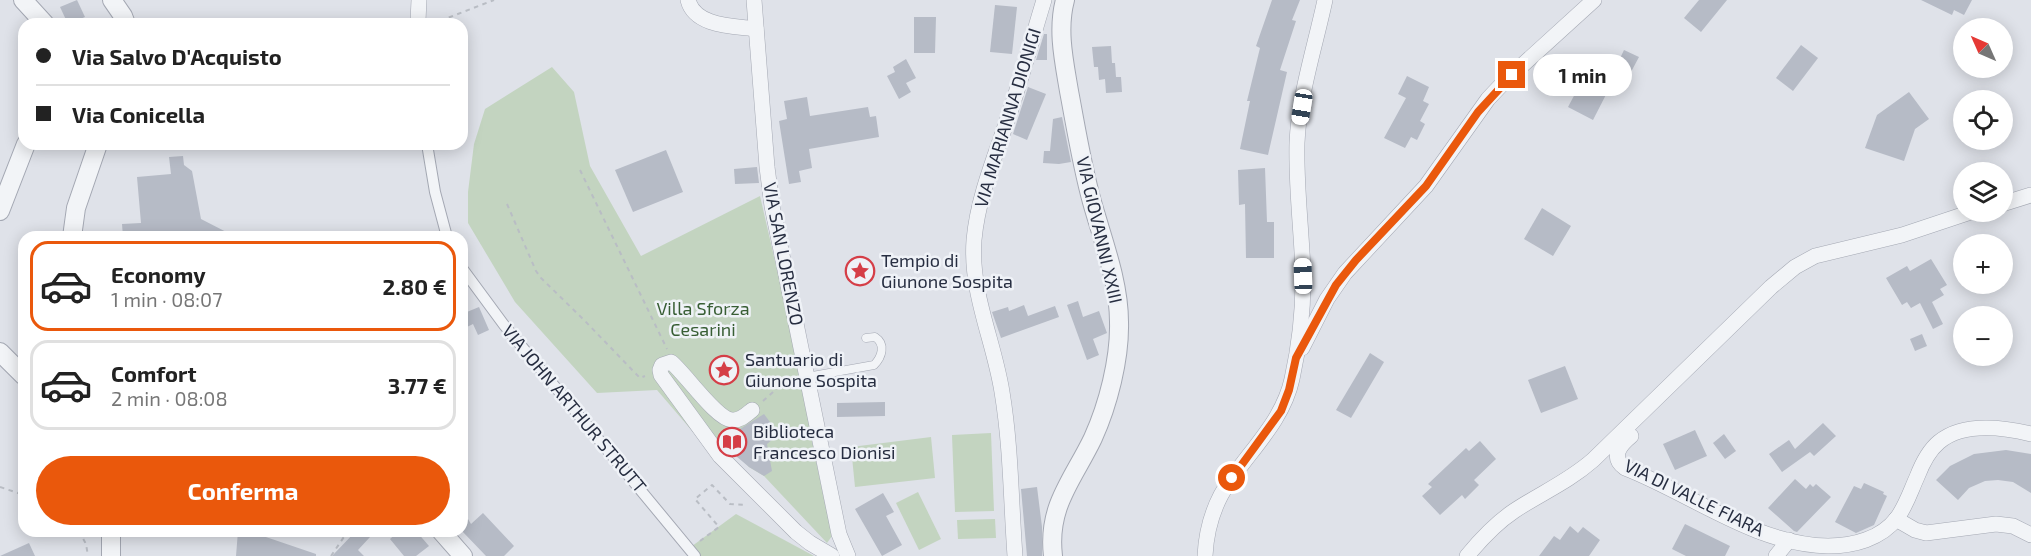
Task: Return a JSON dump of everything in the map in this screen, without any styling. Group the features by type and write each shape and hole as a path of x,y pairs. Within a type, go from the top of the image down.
{"street":[{"path":"23,0 40,18"},
{"path":"112,0 124,18"},
{"path":"419,0 421,18"},
{"path":"688,0 694,12 709,21 756,29"},
{"name":"VIA SAN LORENZO","path":"754,0 769,186 841,541 848,556"},
{"name":"VIA MARIANNA DIONIGI","path":"1015,556 1004,404 979,296 974,250 982,195 1023,74 1044,0"},
{"name":"VIA GIOVANNI XXIII","path":"1053,556 1052,525 1056,508 1092,440 1102,413 1114,366 1119,324 1116,292 1085,172 1067,81 1062,37 1065,0"},
{"path":"1204,556 1207,533 1215,508 1228,483 1281,411 1289,390 1296,358 1303,285 1297,187 1297,141 1308,74 1325,0"},
{"path":"1296,358 1327,299 1341,278 1432,178 1488,99 1594,0"},
{"path":"0,211 24,150"},
{"path":"73,231 76,208 96,150"},
{"path":"428,150 435,192 445,231"},
{"path":"2013,201 2031,195"},
{"path":"1467,556 1505,518 1578,474 1771,287 1800,263 1838,249 1910,233 1953,218"},
{"name":"VIA JOHN ARTHUR STRUTT","path":"468,275 504,325 691,552"},
{"path":"0,352 18,370"},
{"path":"752,410 741,418 727,419 706,401 671,362 667,362 660,370 661,375 720,456 801,536 832,556"},
{"name":"VIA DI VALLE FIARA","path":"1668,389 1656,410 1619,448 1617,456 1619,463 1625,468 1748,526 1789,540 1827,546 1850,545 1880,532 1896,519 1927,456 1938,442 1947,436 1981,429 2001,429 2031,434"},
{"path":"1896,519 1915,530 1926,533 1996,524 2013,526 2031,535"},
{"path":"111,537 111,556"},
{"path":"446,537 463,556"},
{"name":"VIA DI VALLE FIARA","path":"1776,556 1789,540"}],"lane":[{"path":"807,377 874,365 879,360 882,346 880,340 875,337 866,338"}],"path":[{"path":"438,18 494,0"},
{"path":"580,170 675,366"},
{"path":"507,204 541,278 640,378 660,370"},
{"path":"752,410 782,384 807,377"},
{"path":"691,552 719,527 695,499 712,485 730,504"},
{"path":"0,487 18,493"},
{"path":"82,537 88,556"},
{"path":"331,556 344,537"}],"green space":[{"name":"Villa Sforza Cesarini","path":"552,67 574,92 590,166 641,256 760,196 803,382 812,441 832,536 827,543 764,476 749,467 731,448 717,460 657,390 597,393 515,302 468,223 468,192 474,144 485,109"},
{"path":"991,433 994,511 955,512 952,435"},
{"path":"931,437 935,478 855,487 851,447"},
{"path":"918,492 941,539 919,550 896,503"},
{"path":"736,514 814,556 694,556 688,549"},
{"path":"995,519 996,538 958,539 957,520"}],"building":[{"path":"77,0 85,17 65,18 60,7"},
{"path":"1272,0 1300,0 1292,20 1296,21 1280,70 1287,72 1268,155 1240,149 1250,101 1247,101 1260,48 1256,46"},
{"path":"1699,0 1727,0 1701,32 1684,18"},
{"path":"1921,0 1972,0 1964,15 1954,10 1952,15"},
{"path":"995,5 1017,7 1012,54 990,52"},
{"path":"914,17 936,17 935,53 914,53"},
{"path":"1044,34 1047,34 1047,60 1036,60"},
{"path":"1801,45 1818,58 1793,91 1776,78"},
{"path":"1111,46 1112,63 1115,63 1116,77 1121,77 1122,92 1106,93 1105,79 1099,80 1098,67 1094,67 1092,47"},
{"path":"1624,50 1639,57 1624,85 1614,79 1593,120 1568,107 1576,92 1580,94 1595,64 1613,73"},
{"path":"906,59 916,78 906,83 911,92 899,99 887,76 895,72 893,67"},
{"path":"1407,76 1429,87 1423,101 1429,104 1420,121 1425,124 1417,140 1411,137 1405,148 1384,138 1406,98 1398,94"},
{"path":"1028,87 1046,94 1027,140 1013,134"},
{"path":"1909,92 1929,119 1915,129 1904,161 1865,148 1877,115"},
{"path":"807,97 810,116 868,107 870,117 876,116 879,137 809,149 812,168 799,171 801,182 789,184 779,121 787,119 784,101"},
{"path":"1062,117 1071,162 1043,163 1044,151 1050,151 1053,119"},
{"path":"666,150 683,192 633,212 615,170"},
{"path":"183,156 184,165 192,171 201,219 224,231 123,231 122,224 141,223 137,177 171,174 169,157"},
{"path":"757,167 759,183 735,184 734,169"},
{"path":"1265,168 1267,222 1274,222 1274,258 1246,258 1245,204 1239,205 1238,170"},
{"path":"1542,208 1571,226 1553,256 1524,239"},
{"path":"1931,259 1947,285 1940,289 1944,295 1932,302 1943,324 1933,329 1920,303 1911,308 1907,302 1902,305 1886,278 1907,266 1910,271"},
{"path":"1078,301 1083,317 1099,311 1107,333 1093,339 1099,355 1087,360 1067,305"},
{"path":"1024,305 1028,316 1055,306 1059,317 1001,338 992,312 1008,307 1009,311"},
{"path":"479,307 489,330 478,335 473,324 468,326 468,312"},
{"path":"1922,334 1927,346 1915,351 1910,339"},
{"path":"1370,353 1384,362 1351,418 1336,410"},
{"path":"1565,366 1578,399 1541,413 1528,380"},
{"path":"885,402 885,416 837,417 837,403"},
{"path":"764,414 779,434 767,444 772,471 764,476 736,456 724,439"},
{"path":"1823,423 1836,436 1814,456 1810,452 1782,472 1769,454 1789,440 1795,449"},
{"path":"1695,430 1707,456 1675,470 1663,444"},
{"path":"1724,434 1736,451 1725,459 1713,443"},
{"path":"1480,441 1496,459 1474,480 1479,485 1465,499 1462,495 1440,515 1422,496 1432,487 1428,484 1466,448 1469,451"},
{"path":"2006,450 2031,454 2031,493 2013,482 1985,481 1969,488 1958,500 1936,480 1950,466 1974,454"},
{"path":"1795,479 1806,489 1810,484 1813,487 1816,484 1831,497 1797,532 1768,508"},
{"path":"1864,483 1884,492 1883,494 1887,496 1874,525 1856,533 1835,522 1854,486 1861,489"},
{"path":"1037,487 1042,527 1042,556 1027,556 1021,489"},
{"path":"883,493 894,512 886,516 902,545 882,556 855,509"},
{"path":"483,513 514,546 504,556 486,556 468,537 468,519 471,524"},
{"path":"1685,524 1730,546 1725,556 1686,556 1672,549"},
{"path":"1570,526 1578,533 1583,527 1600,540 1589,556 1539,556 1554,536 1560,540"},
{"path":"238,537 266,537 316,554 316,556 236,556"},
{"path":"350,537 370,537 358,550 364,556 332,556"},
{"path":"392,537 421,537 429,546 416,556 404,556 390,539"},
{"path":"29,543 35,556 0,556"}],"place":[{"name":"Tempio di Giunone Sospita","path":"860,271"},
{"name":"Santuario di Giunone Sospita","path":"724,370"},
{"name":"Biblioteca Francesco Dionisi","path":"732,442"}],"route":[{"path":"1232,478 1281,411 1289,390 1296,358 1336,285 1356,260 1426,186 1478,112 1512,75"}]}
